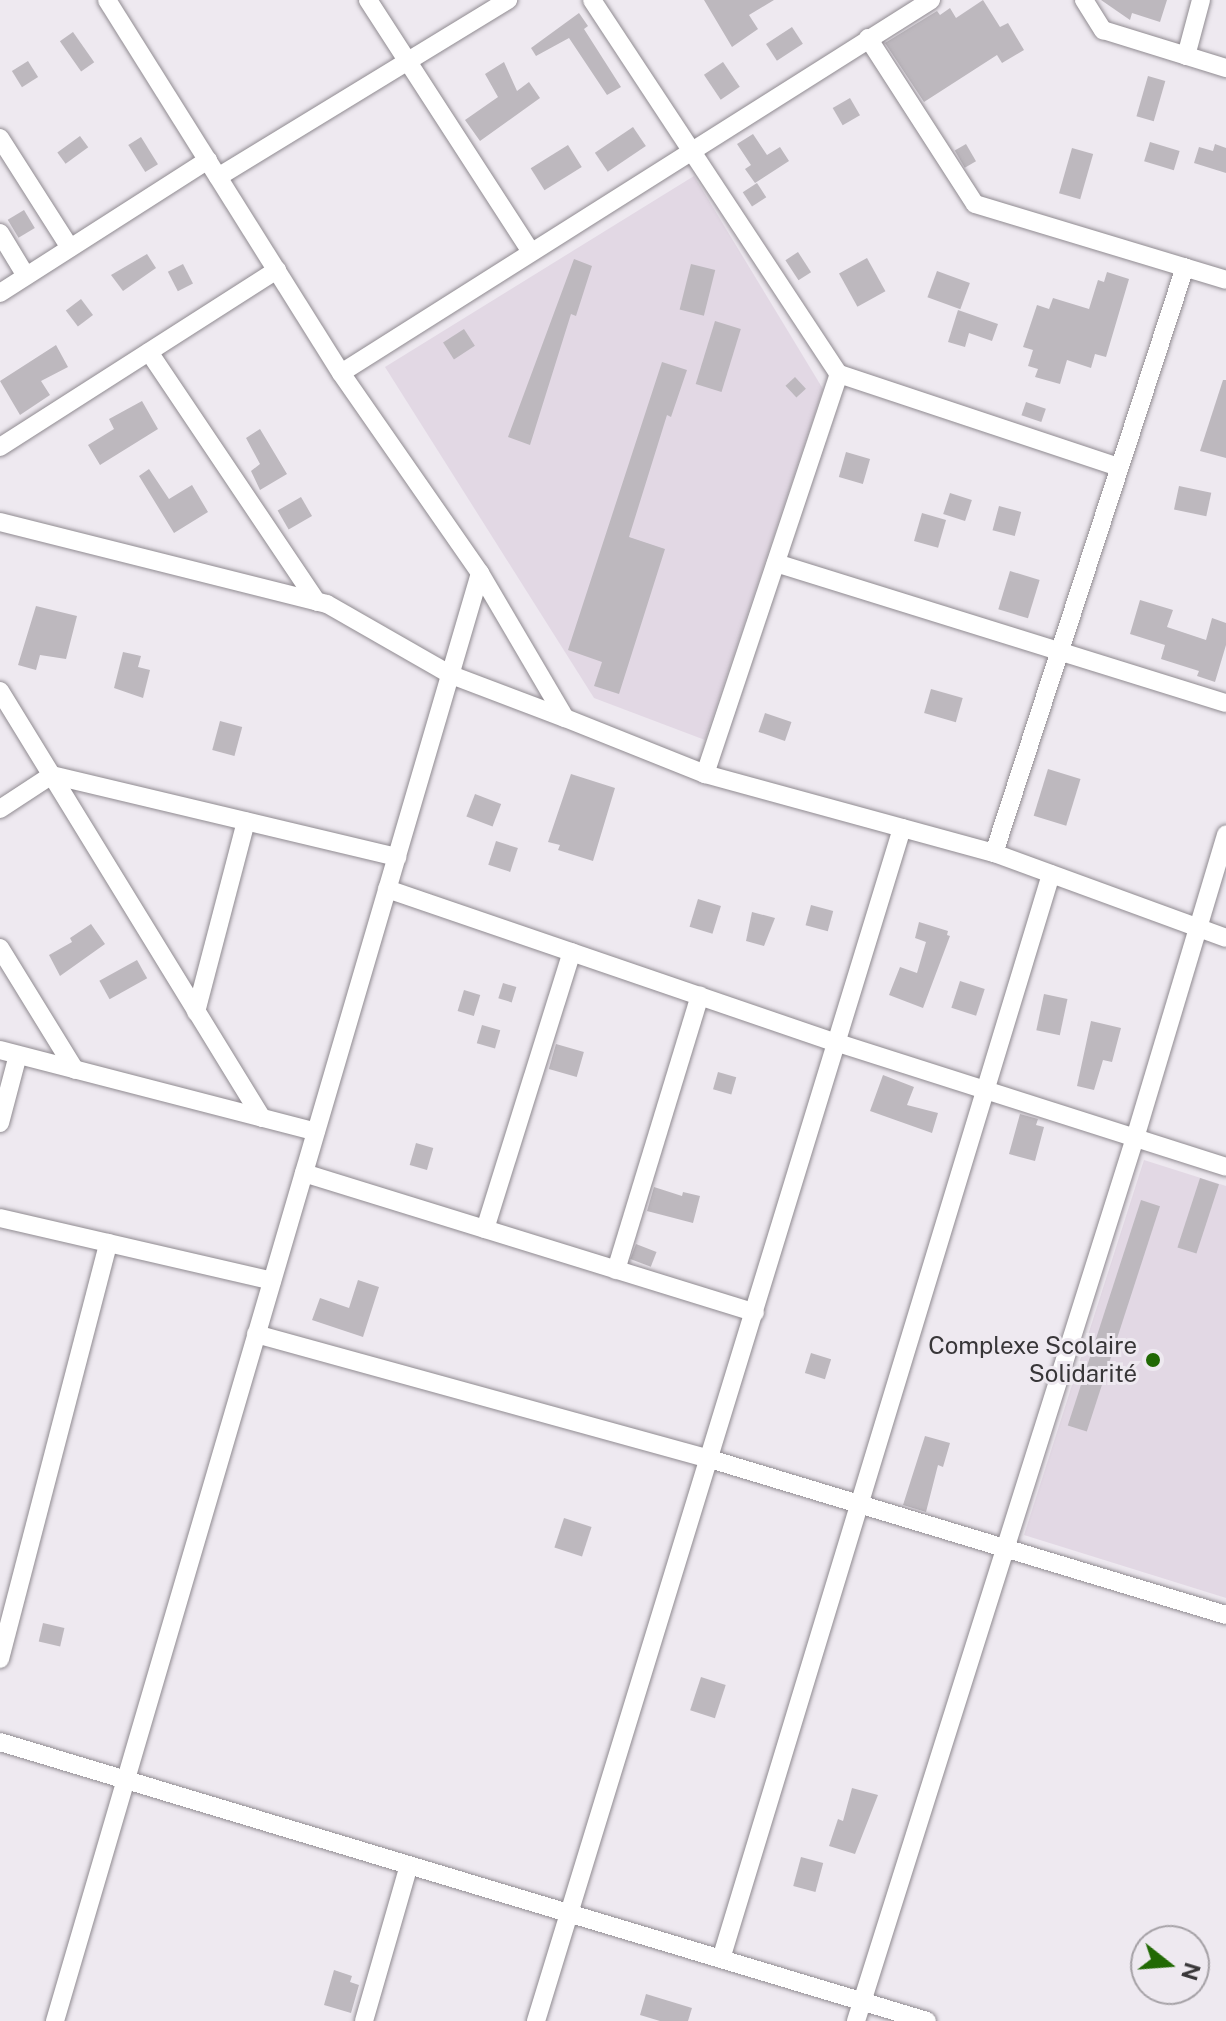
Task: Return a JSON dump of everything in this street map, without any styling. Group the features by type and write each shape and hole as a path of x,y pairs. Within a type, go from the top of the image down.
{"street":[{"path":"107,0 341,373 480,573 565,718"},
{"path":"368,0 531,252"},
{"path":"218,177 508,0"},
{"path":"592,0 839,374 1119,467"},
{"path":"341,373 931,0"},
{"path":"1084,0 1103,30 1226,68"},
{"path":"1186,56 1201,0"},
{"path":"868,38 975,204 1226,280"},
{"path":"0,138 70,248"},
{"path":"0,293 208,160"},
{"path":"0,233 26,276"},
{"path":"994,853 1185,267"},
{"path":"0,447 277,270"},
{"path":"149,352 317,602"},
{"path":"705,774 839,374"},
{"path":"0,522 317,602 449,674 705,774 994,853 1226,938"},
{"path":"776,563 1226,703"},
{"path":"55,2021 480,573"},
{"path":"0,691 262,1118"},
{"path":"0,809 52,775 397,857"},
{"path":"196,1012 246,821"},
{"path":"536,2021 902,828"},
{"path":"856,2021 1135,1138 1195,928 1226,834"},
{"path":"721,1959 1051,874"},
{"path":"387,889 838,1043 1226,1167"},
{"path":"0,948 75,1070"},
{"path":"485,1229 572,952"},
{"path":"616,1270 700,996"},
{"path":"0,1123 9,1052 316,1132"},
{"path":"304,1173 755,1313"},
{"path":"0,1218 272,1281"},
{"path":"0,1659 108,1243"},
{"path":"256,1334 710,1459 1226,1615"},
{"path":"0,1742 927,2021"},
{"path":"364,2021 409,1865"}],"shaded area":[{"path":"694,176 823,389 705,740 594,698 385,367"},
{"name":"Complexe Scolaire Solidarité","path":"1144,1160 1226,1186 1226,1598 1024,1535"}],"building":[{"path":"704,0 774,0 749,15 758,29 732,47"},
{"path":"983,0 1000,27 1008,23 1024,50 1002,63 997,55 924,102 885,43 937,11 940,15 950,8 956,18"},
{"path":"1101,0 1167,0 1160,22 1132,13 1130,20"},
{"path":"579,13 588,26 584,29 621,87 607,95 569,38 536,56 531,48"},
{"path":"792,27 803,44 777,61 766,44"},
{"path":"73,32 94,62 81,71 60,41"},
{"path":"28,61 38,77 22,87 12,71"},
{"path":"504,62 517,91 529,82 540,98 480,141 465,120 498,97 485,74"},
{"path":"723,62 740,87 721,100 704,75"},
{"path":"1148,76 1165,81 1154,121 1136,116"},
{"path":"850,98 860,115 843,125 833,108"},
{"path":"633,127 646,146 608,172 595,153"},
{"path":"753,134 767,155 780,147 789,161 755,183 745,169 751,165 737,144"},
{"path":"80,136 88,147 66,164 57,152"},
{"path":"141,137 158,164 145,172 128,145"},
{"path":"1150,142 1180,151 1174,170 1144,161"},
{"path":"966,144 976,161 965,168 955,150"},
{"path":"1215,144 1226,148 1226,173 1194,163 1199,147 1213,151"},
{"path":"568,145 582,167 544,190 531,168"},
{"path":"1072,148 1093,154 1080,199 1059,193"},
{"path":"757,183 766,197 752,207 743,192"},
{"path":"24,210 35,228 19,238 8,220"},
{"path":"798,252 811,272 798,280 785,260"},
{"path":"147,254 156,268 123,291 111,275"},
{"path":"867,258 885,291 857,307 839,274"},
{"path":"574,259 592,266 576,316 571,314 530,445 508,437"},
{"path":"183,264 193,284 178,291 168,272"},
{"path":"691,264 715,270 704,316 680,310"},
{"path":"937,271 970,283 960,309 927,297"},
{"path":"1107,272 1129,279 1106,357 1095,354 1091,368 1067,360 1060,384 1035,377 1038,369 1028,366 1033,350 1023,347 1037,305 1049,309 1053,298 1089,309 1098,280 1104,282"},
{"path":"81,299 93,315 78,326 66,310"},
{"path":"958,310 998,324 992,341 969,333 965,347 948,342"},
{"path":"715,321 741,329 722,392 696,384"},
{"path":"464,329 475,346 454,359 443,343"},
{"path":"56,345 68,367 41,381 50,395 20,415 0,381"},
{"path":"662,362 687,370 671,417 667,415 629,537 665,549 619,694 594,686 602,662 568,650"},
{"path":"795,377 806,389 796,398 785,386"},
{"path":"1223,380 1226,380 1226,458 1200,451"},
{"path":"142,401 158,429 100,465 88,445 114,429 109,419"},
{"path":"1026,402 1046,409 1041,422 1021,415"},
{"path":"260,429 287,474 260,490 251,471 260,464 246,438"},
{"path":"846,452 870,459 863,484 839,477"},
{"path":"149,469 169,499 192,485 208,512 174,533 139,476"},
{"path":"1179,486 1211,493 1206,516 1174,509"},
{"path":"950,493 972,500 965,521 943,514"},
{"path":"301,497 312,516 289,530 278,511"},
{"path":"999,506 1021,512 1015,536 993,530"},
{"path":"922,513 946,520 938,548 914,541"},
{"path":"1010,571 1040,580 1028,618 998,609"},
{"path":"1140,600 1173,610 1167,627 1206,640 1212,618 1226,623 1226,645 1215,682 1197,676 1199,671 1161,659 1165,645 1130,634"},
{"path":"36,606 77,616 66,659 40,655 36,670 18,665"},
{"path":"123,652 141,656 138,667 150,670 143,698 114,688"},
{"path":"931,689 963,698 956,722 924,713"},
{"path":"765,713 791,722 785,741 758,732"},
{"path":"220,721 242,727 234,756 212,750"},
{"path":"1048,769 1081,779 1066,826 1034,816"},
{"path":"571,774 615,788 593,861 558,850 560,845 548,842"},
{"path":"475,794 501,804 493,826 466,816"},
{"path":"496,841 518,848 510,872 488,865"},
{"path":"698,899 721,906 712,934 690,927"},
{"path":"811,905 833,911 828,931 806,925"},
{"path":"752,912 775,918 764,946 746,941"},
{"path":"919,922 948,931 947,935 950,936 923,1008 889,995 900,967 917,973 926,942 915,938"},
{"path":"91,924 105,944 60,976 49,955 72,942 70,938"},
{"path":"137,960 147,978 110,999 99,981"},
{"path":"960,981 985,989 976,1016 951,1008"},
{"path":"503,983 516,987 512,1002 498,998"},
{"path":"464,990 480,995 474,1016 458,1011"},
{"path":"1044,994 1067,999 1060,1035 1036,1030"},
{"path":"1091,1021 1121,1028 1112,1062 1103,1060 1094,1090 1077,1086"},
{"path":"482,1025 500,1030 495,1049 477,1043"},
{"path":"556,1044 584,1052 577,1077 549,1069"},
{"path":"718,1072 736,1077 731,1095 713,1089"},
{"path":"883,1075 914,1087 907,1105 938,1113 932,1133 870,1111"},
{"path":"1020,1114 1038,1119 1036,1125 1044,1127 1035,1161 1009,1154"},
{"path":"416,1143 433,1148 427,1170 410,1165"},
{"path":"1200,1178 1219,1184 1196,1254 1177,1247"},
{"path":"654,1187 682,1196 683,1192 700,1196 693,1223 647,1211"},
{"path":"1141,1200 1160,1206 1087,1432 1068,1425"},
{"path":"636,1244 657,1252 651,1267 630,1259"},
{"path":"358,1280 379,1287 363,1337 312,1320 320,1298 349,1308"},
{"path":"811,1353 831,1359 825,1379 805,1373"},
{"path":"925,1436 950,1443 943,1467 938,1465 926,1512 903,1505"},
{"path":"564,1518 592,1527 582,1556 554,1547"},
{"path":"43,1623 64,1628 60,1646 39,1642"},
{"path":"701,1677 726,1685 715,1718 690,1710"},
{"path":"852,1788 878,1795 855,1854 829,1846 838,1819 843,1821"},
{"path":"801,1857 823,1863 815,1892 793,1886"},
{"path":"334,1970 352,1976 350,1982 359,1985 351,2013 324,2005"},
{"path":"646,1994 692,2008 688,2021 660,2021 640,2015"}],"place":[{"name":"Complexe Scolaire Solidarité","path":"1153,1360"}]}
